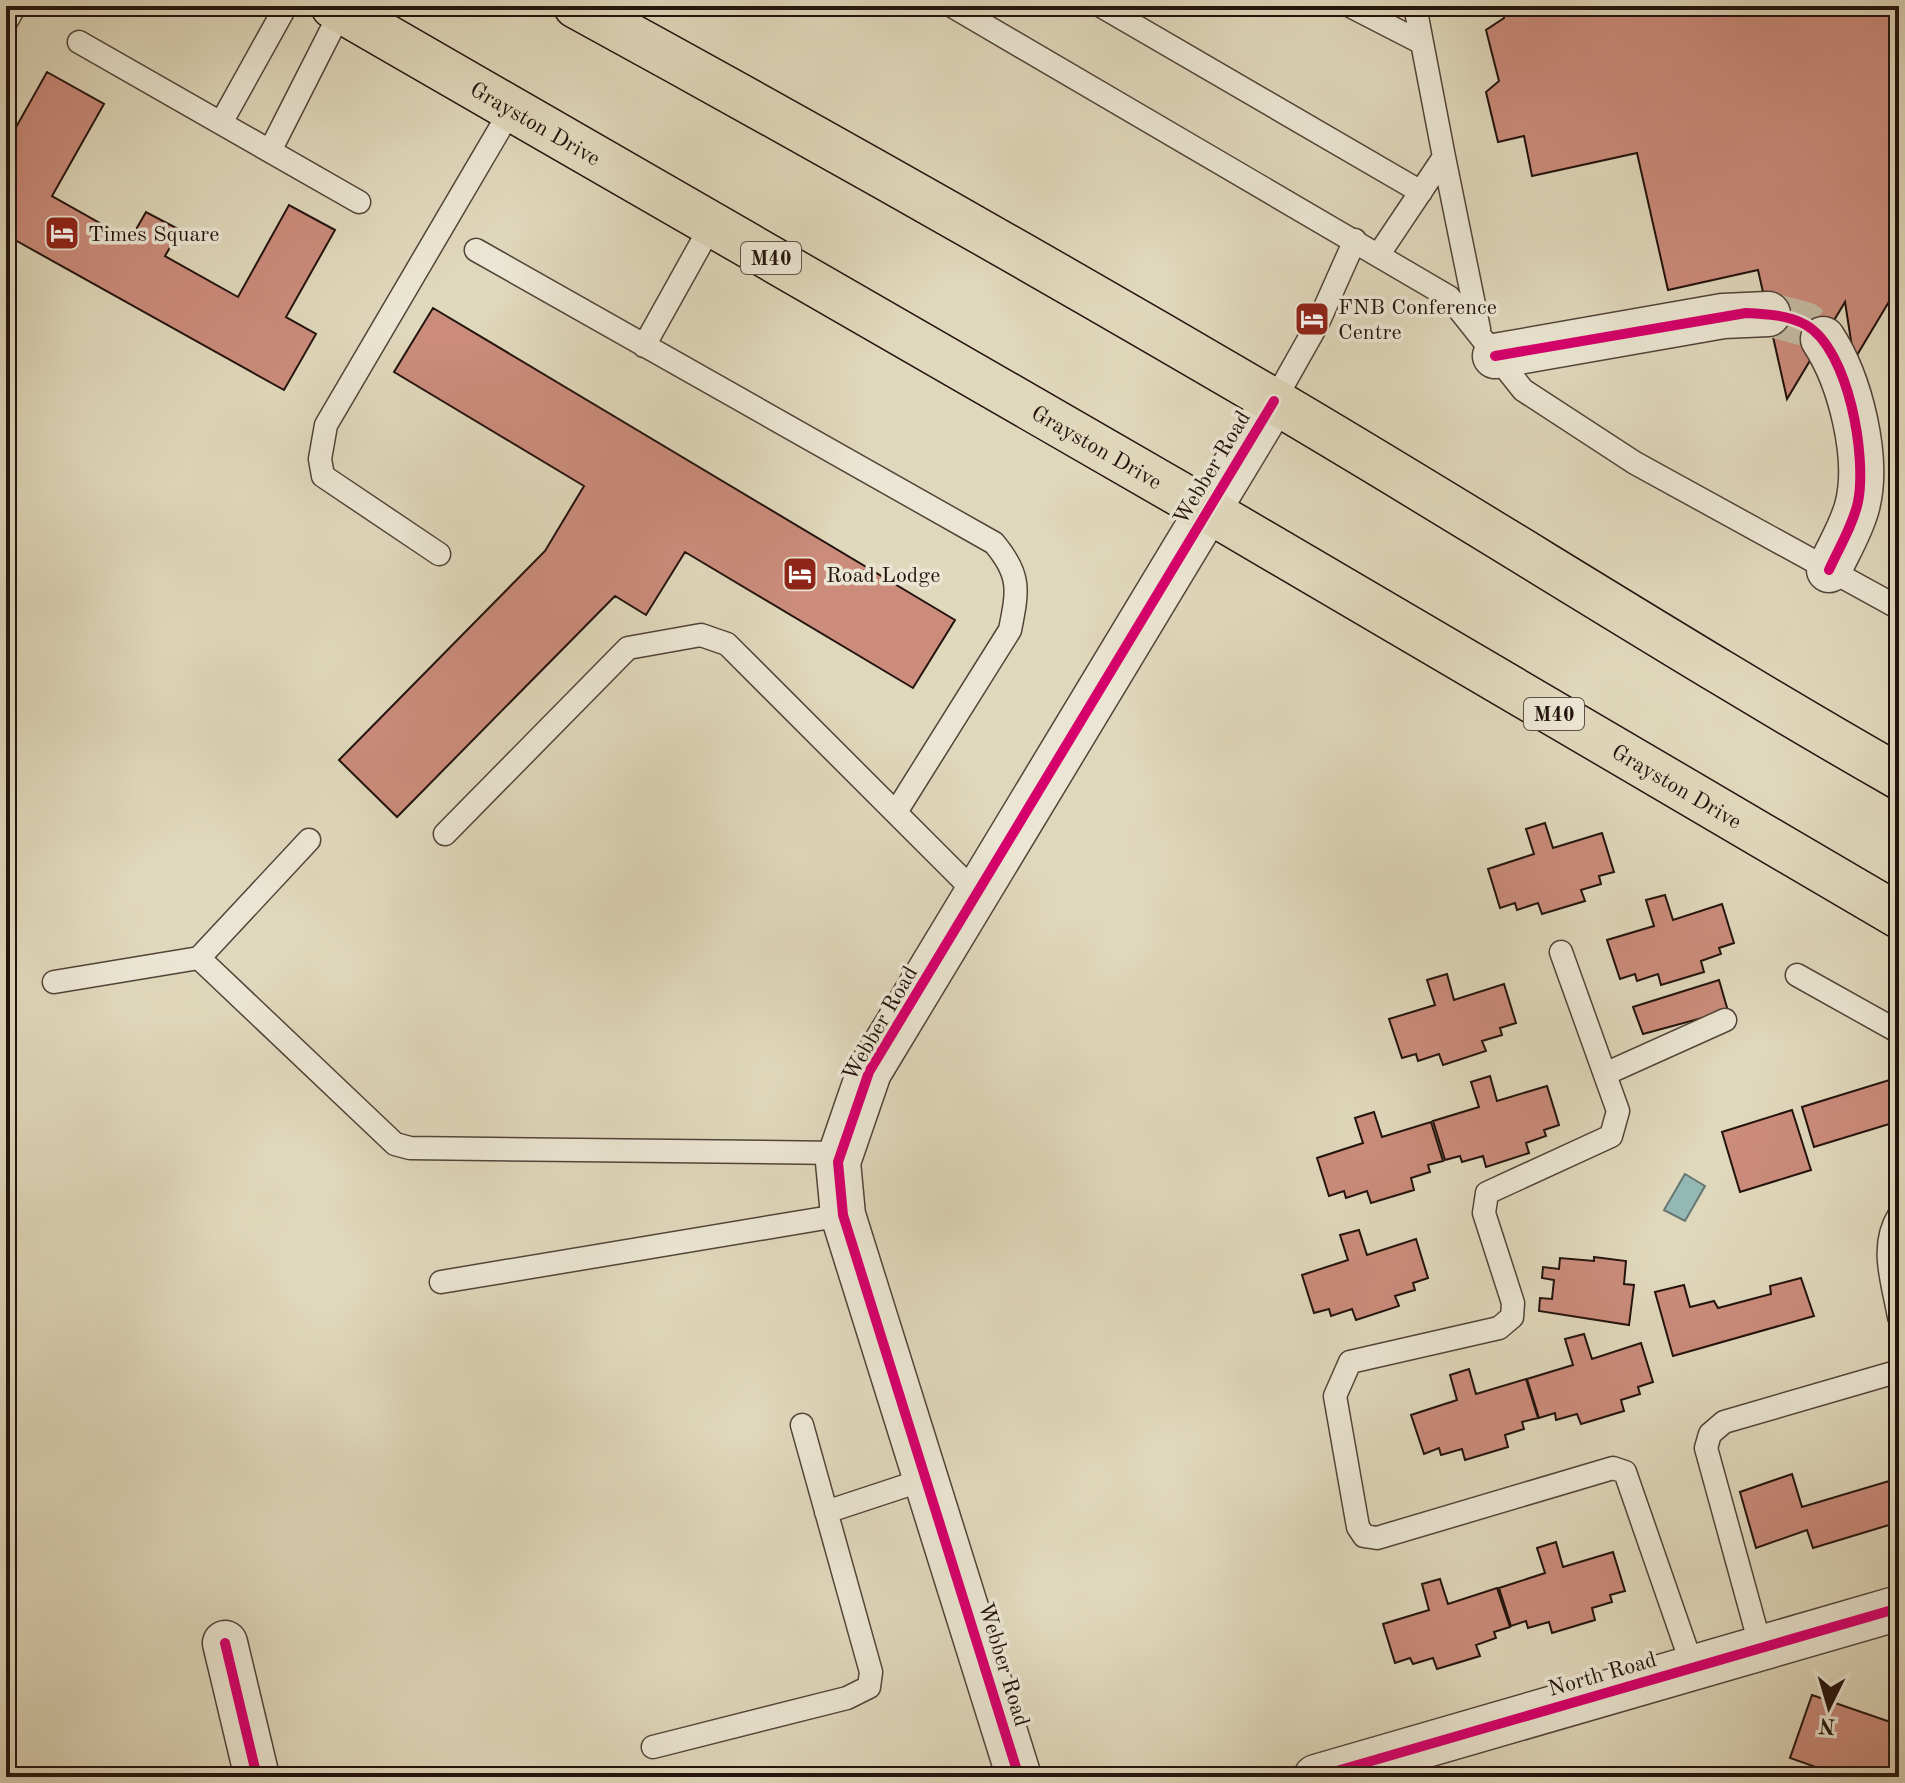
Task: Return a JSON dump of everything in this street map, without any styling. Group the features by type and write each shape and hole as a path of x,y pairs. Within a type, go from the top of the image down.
{"main road":[{"path":"576,6 760,107 1274,401 1764,700 1899,777"},
{"name":"Grayston Drive","path":"337,8 1209,511 1899,916"}],"street":[{"path":"1487,344 1723,316 1768,314"},
{"path":"1823,339 1846,389 1858,458 1857,506 1829,570"},
{"name":"Webber Road","path":"1019,1777 843,1215 838,1162 869,1072 1274,401"},
{"name":"North Road","path":"1316,1777 1899,1608"},
{"path":"225,1643 257,1777"}],"lane":[{"path":"6,22 15,6"},
{"path":"221,123 286,6"},
{"path":"952,6 1449,297 1523,390 1635,463 1899,608"},
{"path":"1101,6 1421,192"},
{"path":"1350,6 1422,43"},
{"path":"1415,6 1444,157 1487,344"},
{"path":"270,151 337,8"},
{"path":"79,42 359,202"},
{"path":"439,554 323,476 321,447 326,425 512,108"},
{"path":"1379,254 1444,157"},
{"path":"644,346 712,224"},
{"path":"1274,401 1318,323 1355,240"},
{"path":"476,250 994,543 1013,566 1016,601 1010,630 896,812"},
{"path":"445,834 628,648 701,635 727,644 978,895"},
{"path":"54,982 199,958 309,840"},
{"path":"1561,952 1618,1111 1611,1136 1487,1193 1484,1213 1513,1303 1512,1317 1499,1328 1350,1362 1335,1396 1358,1527 1364,1536 1377,1538 1613,1468 1625,1472 1693,1668"},
{"path":"199,958 395,1144 410,1148 841,1153"},
{"path":"1797,975 1899,1032"},
{"path":"1605,1074 1725,1020"},
{"path":"441,1282 843,1215"},
{"path":"1899,1215 1888,1234 1887,1249 1899,1317"},
{"path":"1761,1648 1706,1448 1710,1434 1724,1422 1896,1372 1899,1368"},
{"path":"653,1747 847,1698 869,1687 871,1672 802,1425"},
{"path":"826,1512 926,1479"}],"water":[{"path":"1685,1174 1705,1186 1685,1221 1664,1210"}],"building":[{"path":"1501,6 1899,6 1899,285 1854,360 1845,302 1787,399 1758,270 1668,290 1637,153 1532,176 1524,136 1498,142 1486,92 1499,81 1486,30 1504,18"},
{"name":"Times Square","path":"47,72 104,104 52,196 130,240 146,212 180,230 165,256 238,297 289,205 335,230 286,317 316,334 284,390 6,235 6,145"},
{"name":"Road Lodge","path":"433,308 955,620 913,688 685,552 646,615 615,596 397,817 339,760 545,551 584,486 394,372"},
{"path":"1545,823 1553,848 1602,833 1614,872 1599,876 1601,884 1581,890 1585,901 1542,914 1538,903 1517,910 1515,903 1500,908 1488,869 1534,854 1526,829"},
{"path":"1665,895 1673,920 1722,904 1734,943 1719,948 1721,954 1701,961 1704,972 1661,985 1658,974 1637,981 1635,974 1620,979 1607,940 1654,926 1646,900"},
{"path":"1447,974 1454,1000 1504,984 1516,1023 1500,1028 1502,1035 1482,1041 1486,1051 1443,1065 1439,1054 1418,1061 1416,1054 1402,1058 1389,1019 1435,1005 1427,980"},
{"path":"1719,980 1728,1011 1643,1034 1633,1007"},
{"path":"1490,1076 1497,1101 1547,1086 1559,1125 1544,1130 1546,1136 1526,1143 1529,1153 1486,1167 1483,1156 1462,1162 1460,1156 1445,1160 1433,1121 1479,1107 1471,1082"},
{"path":"1899,1077 1899,1121 1814,1147 1802,1107"},
{"path":"1792,1110 1811,1170 1740,1192 1722,1132"},
{"path":"1374,1112 1382,1137 1431,1122 1443,1161 1428,1165 1430,1172 1411,1178 1414,1190 1371,1203 1367,1191 1346,1198 1344,1191 1329,1196 1317,1158 1363,1143 1355,1118"},
{"path":"1359,1230 1367,1255 1416,1239 1428,1278 1413,1283 1415,1290 1395,1296 1399,1306 1356,1320 1352,1309 1331,1316 1329,1309 1314,1313 1302,1275 1348,1260 1340,1235"},
{"path":"1594,1257 1626,1261 1624,1284 1634,1285 1629,1325 1539,1311 1540,1298 1552,1299 1554,1280 1542,1278 1543,1267 1559,1269 1560,1258 1594,1261"},
{"path":"1801,1278 1814,1316 1673,1356 1655,1292 1684,1285 1690,1307 1714,1301 1718,1308 1771,1294 1770,1286"},
{"path":"1584,1334 1592,1359 1641,1343 1653,1382 1638,1387 1640,1394 1621,1400 1624,1411 1581,1424 1577,1414 1556,1420 1555,1413 1539,1418 1527,1379 1573,1365 1565,1339"},
{"path":"1469,1369 1476,1394 1526,1379 1538,1418 1522,1422 1524,1429 1505,1435 1508,1447 1465,1460 1462,1449 1441,1455 1439,1448 1424,1454 1411,1415 1457,1400 1450,1375"},
{"path":"1792,1474 1802,1507 1899,1478 1899,1522 1813,1548 1807,1530 1756,1548 1740,1492"},
{"path":"1556,1542 1563,1567 1613,1552 1625,1591 1610,1595 1612,1602 1592,1608 1595,1620 1552,1633 1549,1622 1528,1628 1526,1621 1511,1626 1499,1588 1545,1573 1537,1548"},
{"path":"1440,1579 1448,1604 1497,1588 1510,1627 1494,1632 1496,1638 1476,1645 1480,1656 1437,1669 1433,1658 1413,1664 1410,1658 1395,1663 1383,1624 1429,1610 1422,1584"},
{"path":"1812,1695 1899,1725 1899,1777 1844,1777 1790,1758"}],"tunnel":[{"path":"1768,314 1805,324 1823,339"}],"cycle path":[{"path":"1495,356 1746,313 1785,317 1806,325 1821,338 1844,380 1852,406 1860,459 1856,511 1829,570"},
{"path":"1019,1777 843,1215 838,1162 869,1072 1274,401"},
{"path":"1316,1777 1899,1608"},
{"path":"225,1643 257,1777"}],"place":[{"name":"Times Square","path":"62,233"},
{"name":"FNB Conference Centre","path":"1312,319"},
{"name":"Road Lodge","path":"800,574"}]}
